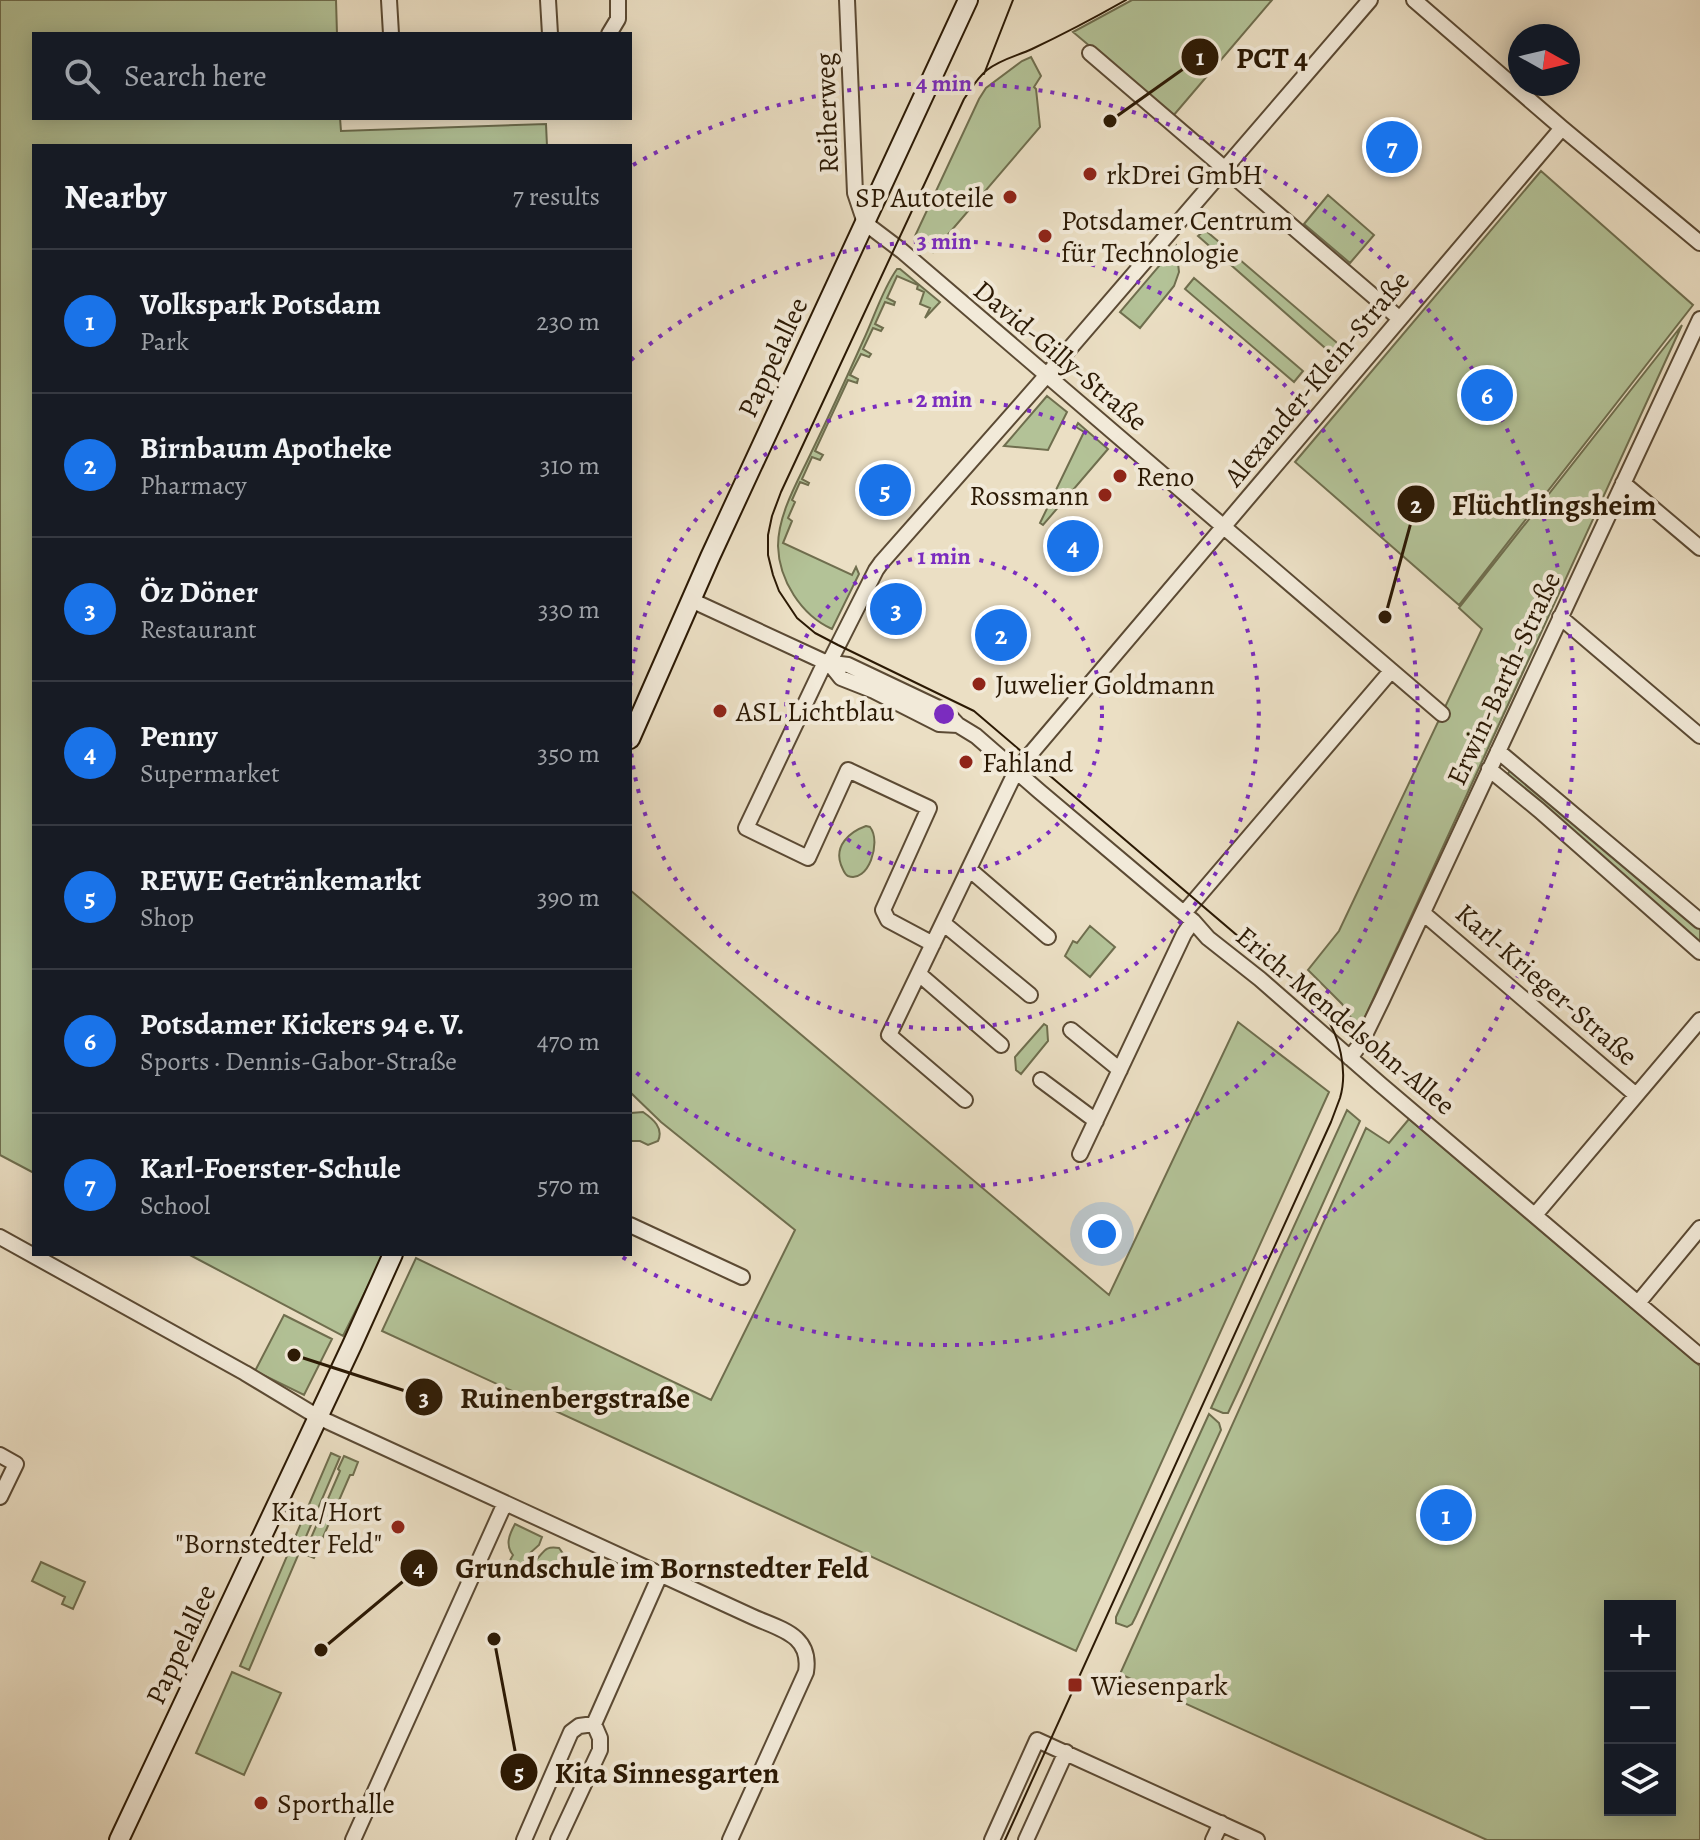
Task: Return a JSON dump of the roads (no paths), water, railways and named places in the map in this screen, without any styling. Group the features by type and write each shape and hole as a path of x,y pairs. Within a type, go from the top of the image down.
{"street":[{"path":"389,0 391,32"},
{"path":"548,0 550,32"},
{"path":"610,32 618,19 618,0"},
{"name":"Reiherweg","path":"847,0 855,193 865,223"},
{"name":"Pappelallee","path":"632,734 968,0"},
{"path":"933,944 888,920 883,910 929,808 848,770 808,858 746,828 876,570 1370,0"},
{"path":"1414,0 1700,243"},
{"path":"1090,53 1400,319"},
{"name":"Alexander-Klein-Straße","path":"965,1100 889,1035 1016,771 1562,128"},
{"name":"David-Gilly-Straße","path":"865,223 902,251 1442,714"},
{"name":"Erwin-Barth-Straße","path":"1350,1058 1361,1043 1423,913 1700,319"},
{"path":"1623,483 1700,548"},
{"name":"Erich-Mendelsohn-Allee","path":"691,600 827,662 848,665 945,711 1700,1356"},
{"path":"1560,617 1700,736"},
{"path":"1080,1154 1184,934 1189,917 1391,671"},
{"path":"1498,751 1700,921"},
{"path":"1489,769 1700,952"},
{"path":"969,869 1048,937"},
{"name":"Karl-Krieger-Straße","path":"1423,913 1636,1095"},
{"path":"943,923 1030,995"},
{"path":"919,974 1001,1045"},
{"path":"1535,1215 1700,1020"},
{"path":"1071,1030 1120,1070"},
{"path":"1041,1080 1096,1121"},
{"path":"632,1226 742,1277"},
{"path":"1638,1303 1700,1228"},
{"path":"0,1237 32,1255"},
{"path":"34,1256 318,1417 799,1640 808,1660 806,1672 730,1840"},
{"name":"Pappelallee","path":"119,1840 392,1256"},
{"path":"0,1455 16,1464 0,1497"},
{"path":"353,1840 505,1503"},
{"path":"558,1840 600,1750 600,1738 594,1724 660,1575"},
{"path":"524,1840 571,1732 579,1726 594,1724"},
{"path":"992,1840 1037,1740 1257,1840"},
{"path":"1026,1840 1066,1752"},
{"path":"1213,1840 1221,1823"}],"tram line":[{"path":"984,74 1013,0"},
{"path":"1005,1840 1331,1122 1342,1087 1341,1053 1328,1021 1300,989 974,711 815,633 797,618 779,591 773,575 768,555 768,535 781,492 964,99 980,76 992,66 1032,49 1126,0"}],"place":[{"name":"PCT 4","path":"1110,121"},
{"name":"Karl-Foerster-Schule","path":"1392,147"},
{"name":"rkDrei GmbH","path":"1090,174"},
{"name":"SP Autoteile","path":"1010,197"},
{"name":"Potsdamer Centrum für Technologie","path":"1045,236"},
{"name":"Potsdamer Kickers 94 e. V.","path":"1487,395"},
{"name":"Reno","path":"1120,476"},
{"name":"REWE Getränkemarkt","path":"885,490"},
{"name":"Rossmann","path":"1105,495"},
{"name":"Penny","path":"1073,546"},
{"name":"Öz Döner","path":"896,609"},
{"name":"Flüchtlingsheim","path":"1385,617"},
{"name":"Birnbaum Apotheke","path":"1001,635"},
{"name":"Juwelier Goldmann","path":"979,684"},
{"name":"ASL Lichtblau","path":"720,711"},
{"name":"Fahland","path":"966,762"},
{"name":"Ruinenbergstraße","path":"294,1355"},
{"name":"Volkspark Potsdam","path":"1446,1515"},
{"name":"Kita/Hort \"Bornstedter Feld\"","path":"398,1527"},
{"name":"Kita Sinnesgarten","path":"494,1639"},
{"name":"Grundschule im Bornstedter Feld","path":"321,1650"},
{"name":"Wiesenpark","path":"1075,1685"},
{"name":"Sporthalle","path":"261,1803"}]}
